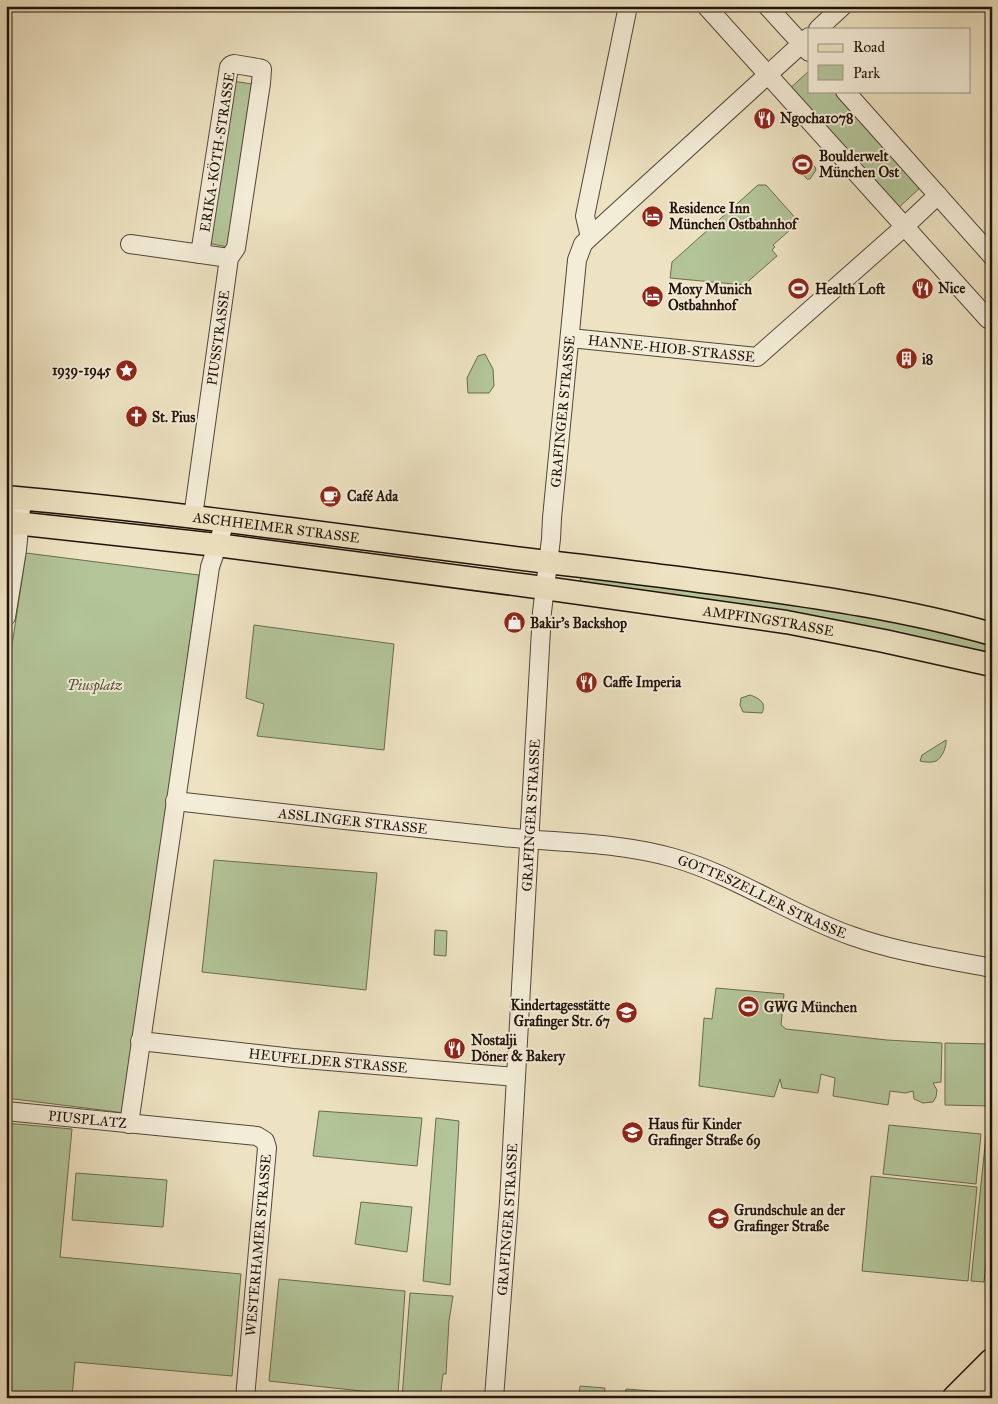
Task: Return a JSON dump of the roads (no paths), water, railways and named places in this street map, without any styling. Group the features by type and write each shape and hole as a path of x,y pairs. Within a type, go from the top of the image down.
{"highway":[{"path":"956,1398 992,1362"},
{"path":"986,1398 992,1392"}],"main road":[{"name":"ASCHHEIMER STRASSE","path":"14,497 547,561"},
{"name":"ASCHHEIMER STRASSE","path":"13,522 217,545 544,588"},
{"name":"AMPFINGSTRASSE","path":"547,561 833,599 992,634"},
{"name":"AMPFINGSTRASSE","path":"544,588 786,622 992,665"}],"street":[{"path":"590,237 585,216 628,6"},
{"path":"706,6 988,319 992,316"},
{"path":"767,6 807,44"},
{"path":"819,28 843,6"},
{"name":"GRAFINGER STRASSE","path":"494,1398 509,1211 544,588 551,540 577,260 583,244 590,237 768,74 807,44"},
{"name":"ERIKA-KÖTH-STRASSE","path":"200,254 229,67 234,64 262,69 262,74 236,248 229,258"},
{"path":"846,92 992,256"},
{"name":"HANNE-HIOB-STRASSE","path":"570,338 757,357 938,195"},
{"path":"130,244 229,258"},
{"name":"PIUSSTRASSE","path":"193,517 229,258"},
{"path":"6,617 17,550 13,522 14,497"},
{"name":"PIUSPLATZ","path":"6,1111 129,1124 210,567 225,522"},
{"name":"ASSLINGER STRASSE","path":"175,801 530,839"},
{"name":"GOTTESZELLER STRASSE","path":"530,839 605,845 674,858 707,870 811,919 852,936 907,952 992,968"},
{"name":"HEUFELDER STRASSE","path":"140,1041 516,1077"},
{"name":"WESTERHAMER STRASSE","path":"129,1124 257,1136 265,1141 267,1148 245,1398"}],"place":[{"name":"Ngocha1078","path":"764,118"},
{"name":"Boulderwelt München Ost","path":"803,164"},
{"name":"Residence Inn München Ostbahnhof","path":"653,216"},
{"name":"Nice","path":"922,288"},
{"name":"Health Loft","path":"799,289"},
{"name":"Moxy Munich Ostbahnhof","path":"652,297"},
{"name":"i8","path":"906,359"},
{"name":"1939-1945","path":"127,370"},
{"name":"St. Pius","path":"136,417"},
{"name":"Café Ada","path":"331,496"},
{"name":"Bakir's Backshop","path":"514,623"},
{"name":"Caffe Imperia","path":"587,682"},
{"name":"GWG München","path":"748,1007"},
{"name":"Kindertagesstätte Grafinger Str. 67","path":"626,1013"},
{"name":"Nostalji Döner & Bakery","path":"455,1048"},
{"name":"Haus für Kinder Grafinger Straße 69","path":"632,1132"},
{"name":"Grundschule an der Grafinger Straße","path":"718,1218"}],"park label":[{"name":"Piusplatz","path":"95,685"}]}
